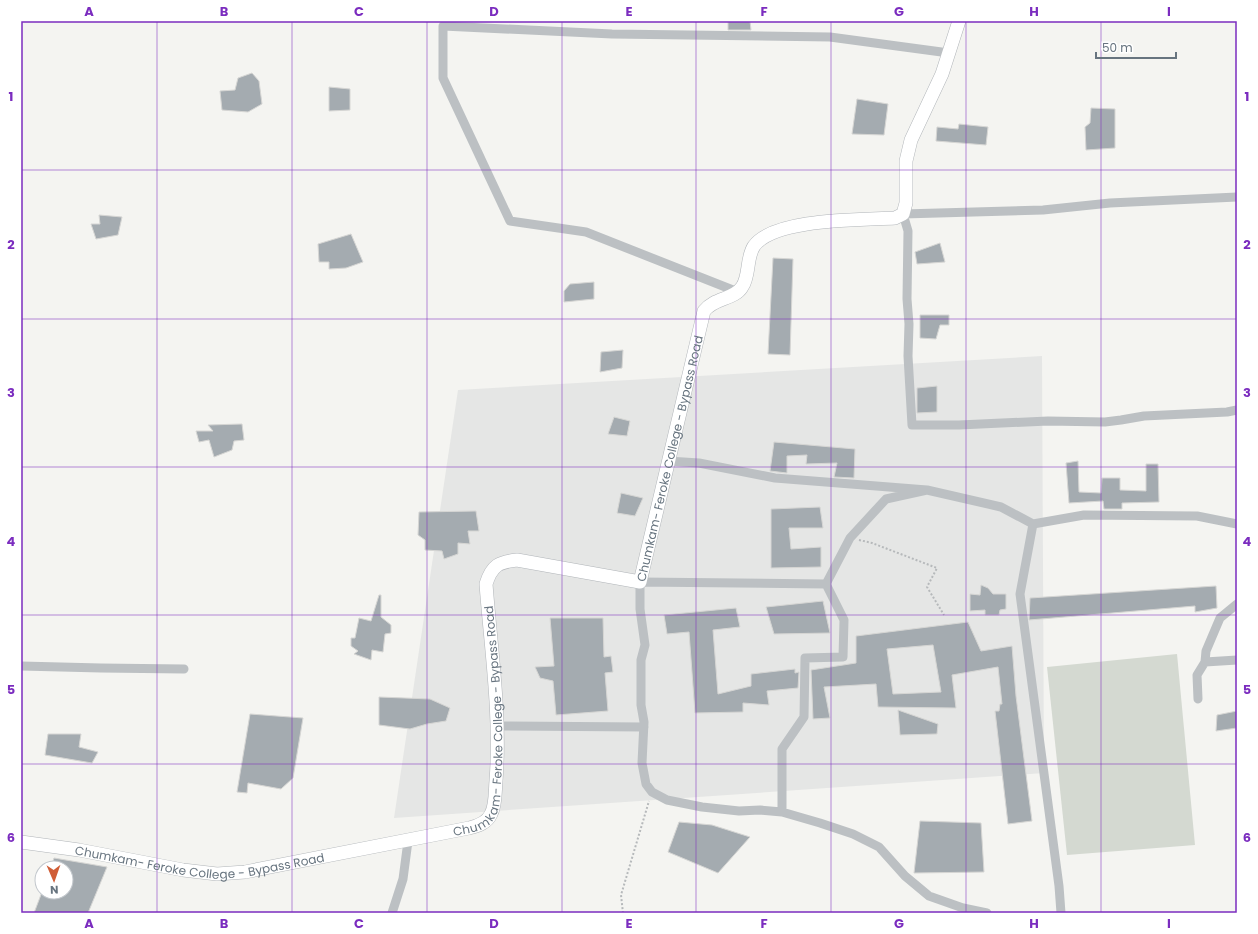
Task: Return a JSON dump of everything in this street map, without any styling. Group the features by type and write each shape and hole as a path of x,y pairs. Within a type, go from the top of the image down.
{"main road":[{"path":"738,292 745,282 752,248 767,235 794,227 824,222 895,218 903,214 906,203 906,161 910,140 942,74 959,21"},
{"name":"Chumkam- Feroke College - Bypass Road","path":"21,842 79,850 183,870 217,874 245,872 483,824 491,815 494,804 496,772 496,726 486,584 490,573 498,564 517,560 530,561 640,582 704,311 714,302 738,292"}],"street":[{"path":"738,292 586,232 510,221 443,78 443,26 612,34 830,36 949,53"},
{"path":"1237,197 1110,203 1043,210 903,214 908,231 908,356 912,425 959,425 1048,421 1074,418 1105,422 1144,416 1227,412 1237,410"},
{"path":"668,461 699,463 775,478 927,490 1001,507 1033,524 1084,515 1197,516 1237,524"},
{"path":"826,584 850,538 886,499 927,490"},
{"path":"1033,524 1020,594 1058,878 1061,913"},
{"path":"826,584 640,582 640,609 645,644 641,660 644,727 642,763 646,784 652,792 667,800 702,807 739,811 760,810 782,812 853,834 879,847 906,876 929,896 963,908 987,913"},
{"path":"782,812 782,749 804,717 805,658 843,656 844,620 826,584"},
{"path":"1198,699 1196,675 1205,662 1206,651 1220,618 1237,604"},
{"path":"1205,662 1237,660"},
{"path":"21,666 184,669"},
{"path":"496,726 644,727"},
{"path":"392,913 403,880 408,840"}],"path":[{"path":"850,538 872,543 937,568 927,587 944,615"},
{"path":"623,913 621,895 652,792"}],"shaded area":[{"path":"1042,356 1044,773 394,818 458,390"},
{"path":"1177,654 1195,845 1067,855 1047,667"}],"building":[{"path":"728,21 750,21 751,30 728,30"},
{"path":"252,73 259,81 262,104 248,112 222,110 220,91 235,90 238,78"},
{"path":"329,87 350,89 350,110 329,111"},
{"path":"857,99 888,104 884,135 852,134"},
{"path":"1091,108 1115,109 1115,148 1086,150 1085,127 1090,123"},
{"path":"959,124 988,127 986,145 936,141 937,127 958,129"},
{"path":"99,215 122,217 118,235 96,239 91,224 100,224"},
{"path":"351,234 363,262 346,268 329,269 329,262 319,262 318,244"},
{"path":"940,243 945,262 917,264 915,252"},
{"path":"773,258 793,259 790,355 768,354"},
{"path":"594,282 594,299 564,302 564,291 570,284"},
{"path":"920,315 949,315 949,325 940,325 936,339 920,338"},
{"path":"623,350 622,368 600,372 601,352"},
{"path":"937,386 937,412 917,413 917,388"},
{"path":"614,417 630,421 627,436 608,434"},
{"path":"242,424 244,440 234,441 232,450 214,457 209,440 199,442 196,431 213,431 208,425"},
{"path":"774,442 855,449 854,478 834,477 837,463 806,464 807,455 787,456 787,473 770,471"},
{"path":"1078,461 1079,492 1101,493 1102,478 1120,478 1120,490 1146,491 1146,464 1158,464 1159,502 1122,503 1122,509 1104,509 1103,501 1069,503 1066,463"},
{"path":"621,493 643,498 635,516 617,513"},
{"path":"820,507 823,528 789,528 791,549 821,547 821,567 771,568 771,509"},
{"path":"476,511 479,531 468,531 470,544 458,543 458,554 444,559 442,551 425,550 425,540 418,535 419,512"},
{"path":"981,585 988,588 993,594 1006,594 1006,609 1000,610 999,615 985,615 985,610 970,611 970,594 980,595"},
{"path":"1216,586 1217,608 1195,612 1195,606 1029,620 1030,598"},
{"path":"379,595 381,595 381,617 391,625 391,633 385,634 383,652 372,650 371,660 354,654 358,651 351,646 351,638 355,638 359,618 371,621"},
{"path":"823,601 830,633 774,634 766,607"},
{"path":"736,608 740,627 713,630 718,694 751,686 751,674 795,669 795,673 799,672 798,688 767,691 769,705 743,703 743,712 695,713 689,632 667,634 664,615"},
{"path":"550,618 603,618 604,657 611,656 613,672 605,673 608,711 556,715 553,681 540,678 535,667 554,666"},
{"path":"968,622 981,651 1012,646 1016,696 1032,821 1008,824 995,711 999,711 1000,704 1002,704 998,667 952,675 956,708 878,707 876,684 824,687 830,718 813,719 811,670 856,663 856,636","holes":["933,645 941,692 893,694 887,649"]},
{"path":"379,697 430,699 450,708 446,721 410,729 379,725"},
{"path":"898,710 938,724 937,734 900,735"},
{"path":"1237,711 1237,728 1216,731 1217,715"},
{"path":"250,714 303,718 293,778 281,789 248,783 247,793 237,792"},
{"path":"48,734 81,734 79,747 98,752 92,763 45,755"},
{"path":"920,821 981,823 984,872 914,873"},
{"path":"679,822 712,825 750,837 718,873 668,852"},
{"path":"54,858 66,860 53,860"},
{"path":"74,861 107,867 88,913 34,913 39,900 74,900"}]}
